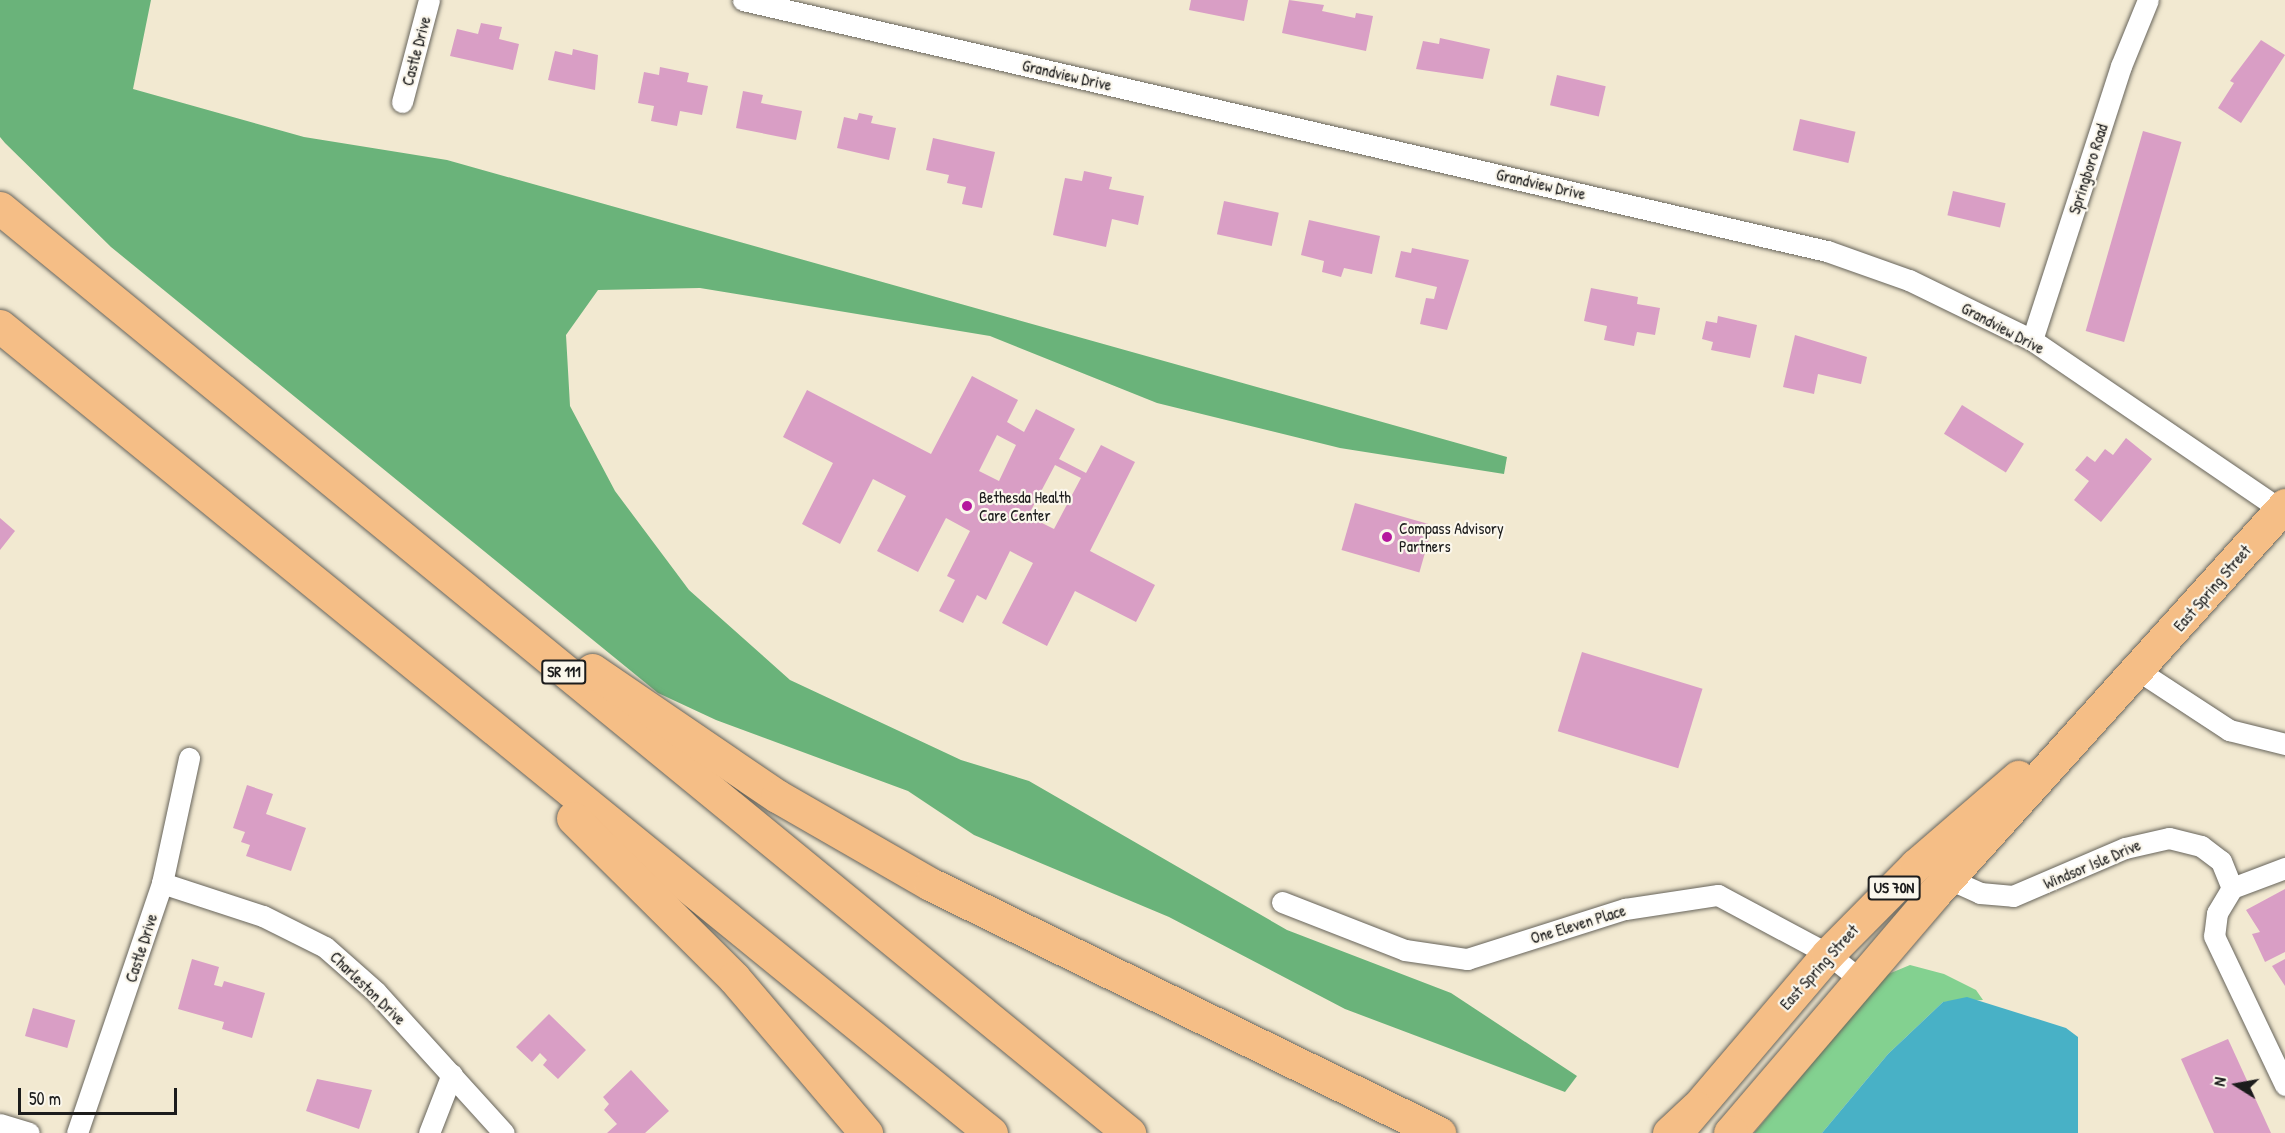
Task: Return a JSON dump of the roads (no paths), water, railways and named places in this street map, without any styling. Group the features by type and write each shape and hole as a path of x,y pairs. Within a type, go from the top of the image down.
{"main road":[{"name":"SR 111","path":"0,208 1129,1133"},
{"path":"0,326 991,1133"},
{"name":"East Spring Street","path":"1731,1133 1948,879 2139,671 2283,507"},
{"path":"411,546 777,796 930,884 1438,1133"},
{"name":"East Spring Street","path":"1669,1133 1686,1121 1828,954 1916,866 2139,671"},
{"path":"431,677 734,978 866,1133"}],"street":[{"name":"Castle Drive","path":"402,102 429,0"},
{"name":"Grandview Drive","path":"743,0 1827,251 1909,280 2032,340 2283,507"},
{"name":"Springboro Road","path":"2032,340 2121,66 2148,0"},
{"path":"2139,671 2229,730 2285,744"},
{"name":"Castle Drive","path":"76,1133 162,883 189,758"},
{"name":"Windsor Isle Drive","path":"1948,879 1980,893 2013,896 2125,848 2169,838 2201,846 2221,861 2232,888"},
{"path":"2285,868 2232,888 2217,913 2214,936 2285,1084"},
{"name":"Charleston Drive","path":"162,883 263,916 325,947 452,1074 504,1133"},
{"name":"One Eleven Place","path":"1282,902 1405,950 1467,959 1625,909 1718,895 1828,954 1861,980"},
{"path":"429,1133 452,1074"},
{"path":"0,1124 29,1133"}],"water":[{"path":"1967,997 2066,1028 2078,1037 2078,1133 1822,1133 1888,1054 1943,1002"}],"place":[{"name":"Bethesda Health Care Center","path":"967,506"},
{"name":"Compass Advisory Partners","path":"1387,537"}]}
